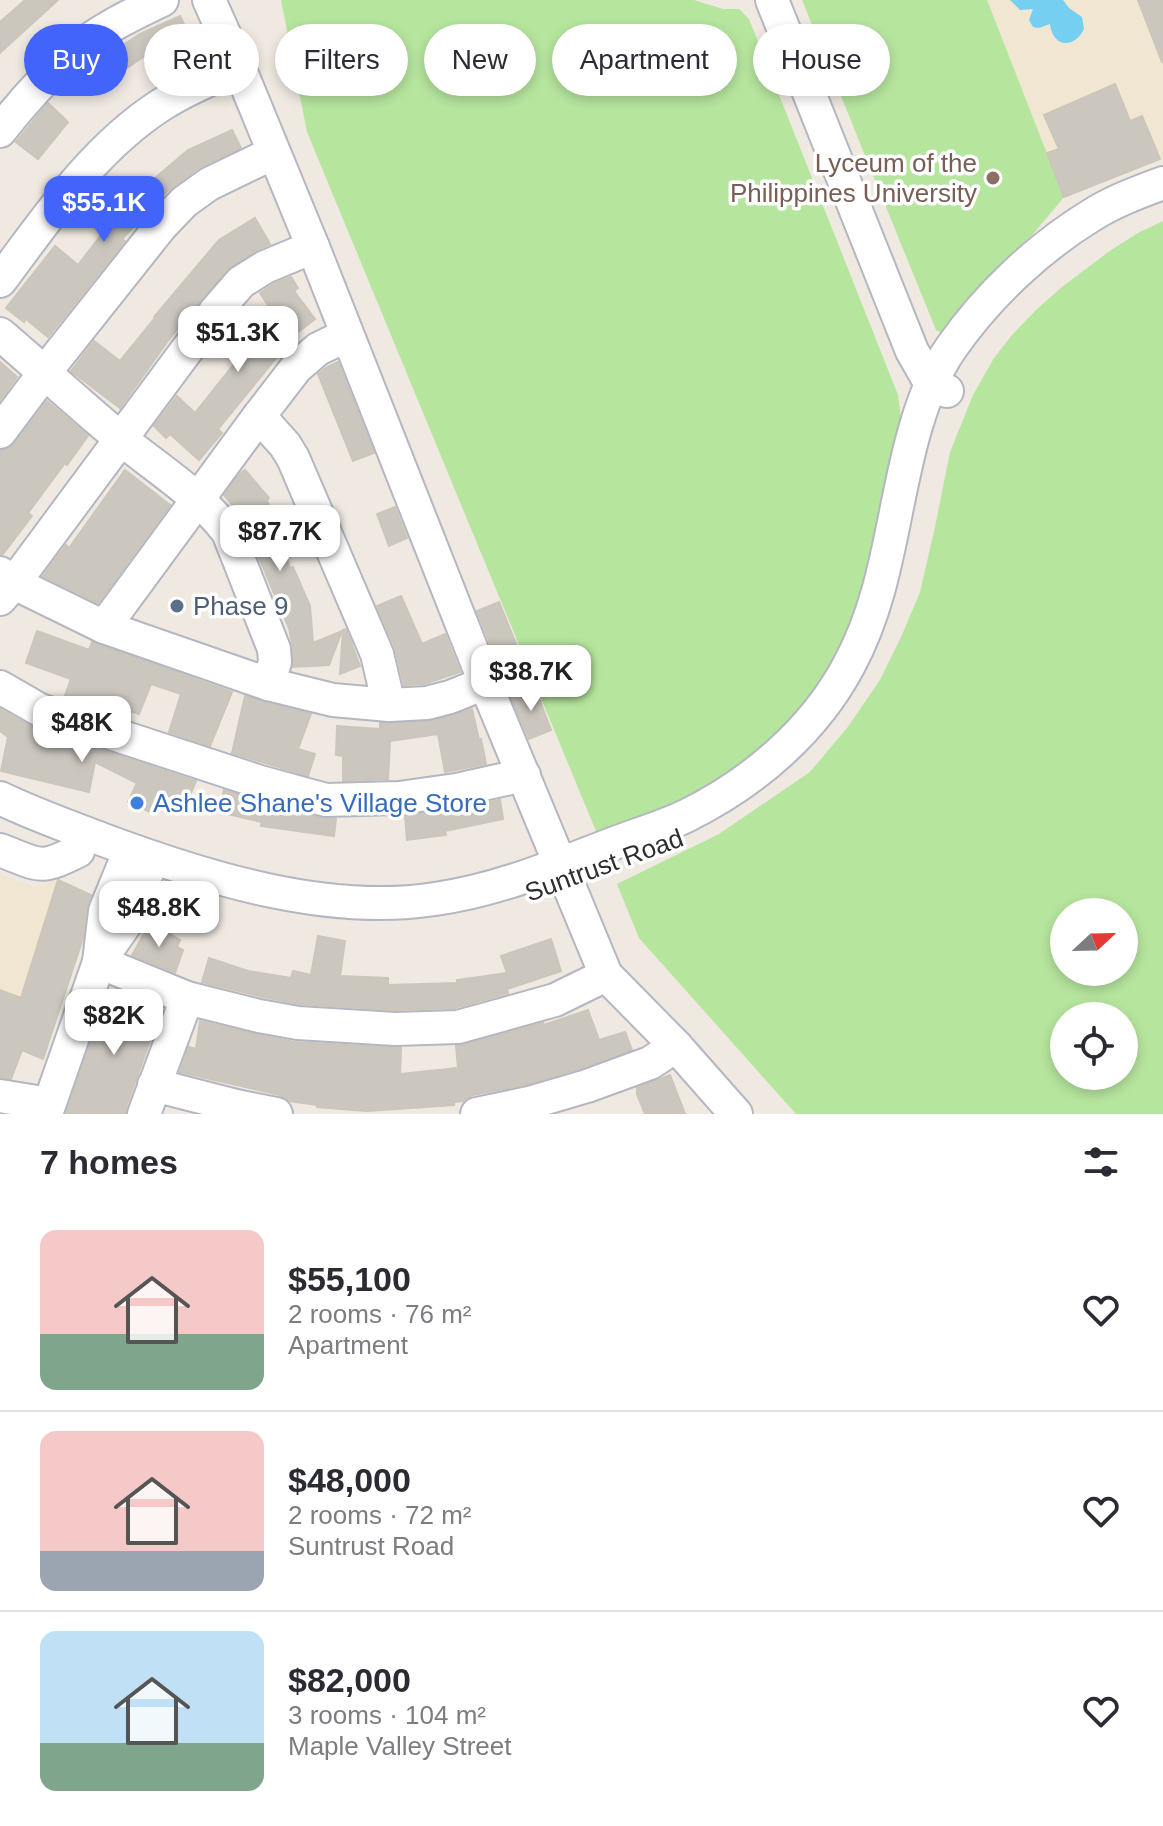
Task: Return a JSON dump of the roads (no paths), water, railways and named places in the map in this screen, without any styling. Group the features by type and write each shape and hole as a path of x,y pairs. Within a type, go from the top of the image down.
{"street":[{"path":"0,131 17,108 72,53 107,28 162,0"},
{"path":"209,0 220,24"},
{"path":"772,0 912,351 940,388"},
{"path":"0,281 66,192 105,149 132,126 177,96"},
{"path":"250,96 485,683 606,975 676,1046 736,1114"},
{"path":"0,432 161,226 184,202 209,184 273,153"},
{"path":"940,388 949,350 988,303 1037,256 1094,213 1163,183"},
{"path":"940,388 981,335 1047,270 1105,227 1163,202"},
{"path":"313,247 265,267 241,282 5,585 104,627 268,684 333,700 389,705 427,703 485,683"},
{"path":"0,334 121,439 198,499 228,532 274,649 275,662 268,684"},
{"path":"104,627 296,368 318,349 347,335"},
{"name":"Suntrust Road","path":"0,821 78,851 251,887 333,900 406,903 563,873 674,821 742,784 794,739 820,709 848,668 861,642 880,586 916,427 940,388"},
{"path":"259,416 293,458 377,654 389,705"},
{"path":"0,687 40,710 260,782 326,800 399,798 456,790 524,775"},
{"name":"Suntrust Road","path":"0,798 138,863"},
{"path":"0,850 39,865 56,862 78,851"},
{"path":"0,1096 48,1109 99,962 105,911 138,863"},
{"path":"99,962 187,998 259,1016 298,1023 395,1029 458,1027 555,1000 606,975"},
{"path":"187,998 149,1099 236,1106 276,1114"},
{"path":"477,1114 587,1086 650,1063 676,1046"}],"water":[{"path":"1010,0 1063,0 1082,17 1084,29 1075,40 1064,43 1055,38 1050,24 1033,27 1029,20 1033,9 1020,10"}],"place":[{"name":"Lyceum of the Philippines University","path":"993,178"},
{"name":"Phase 9","path":"177,606"},
{"name":"Ashlee Shane's Village Store","path":"137,803"}]}
